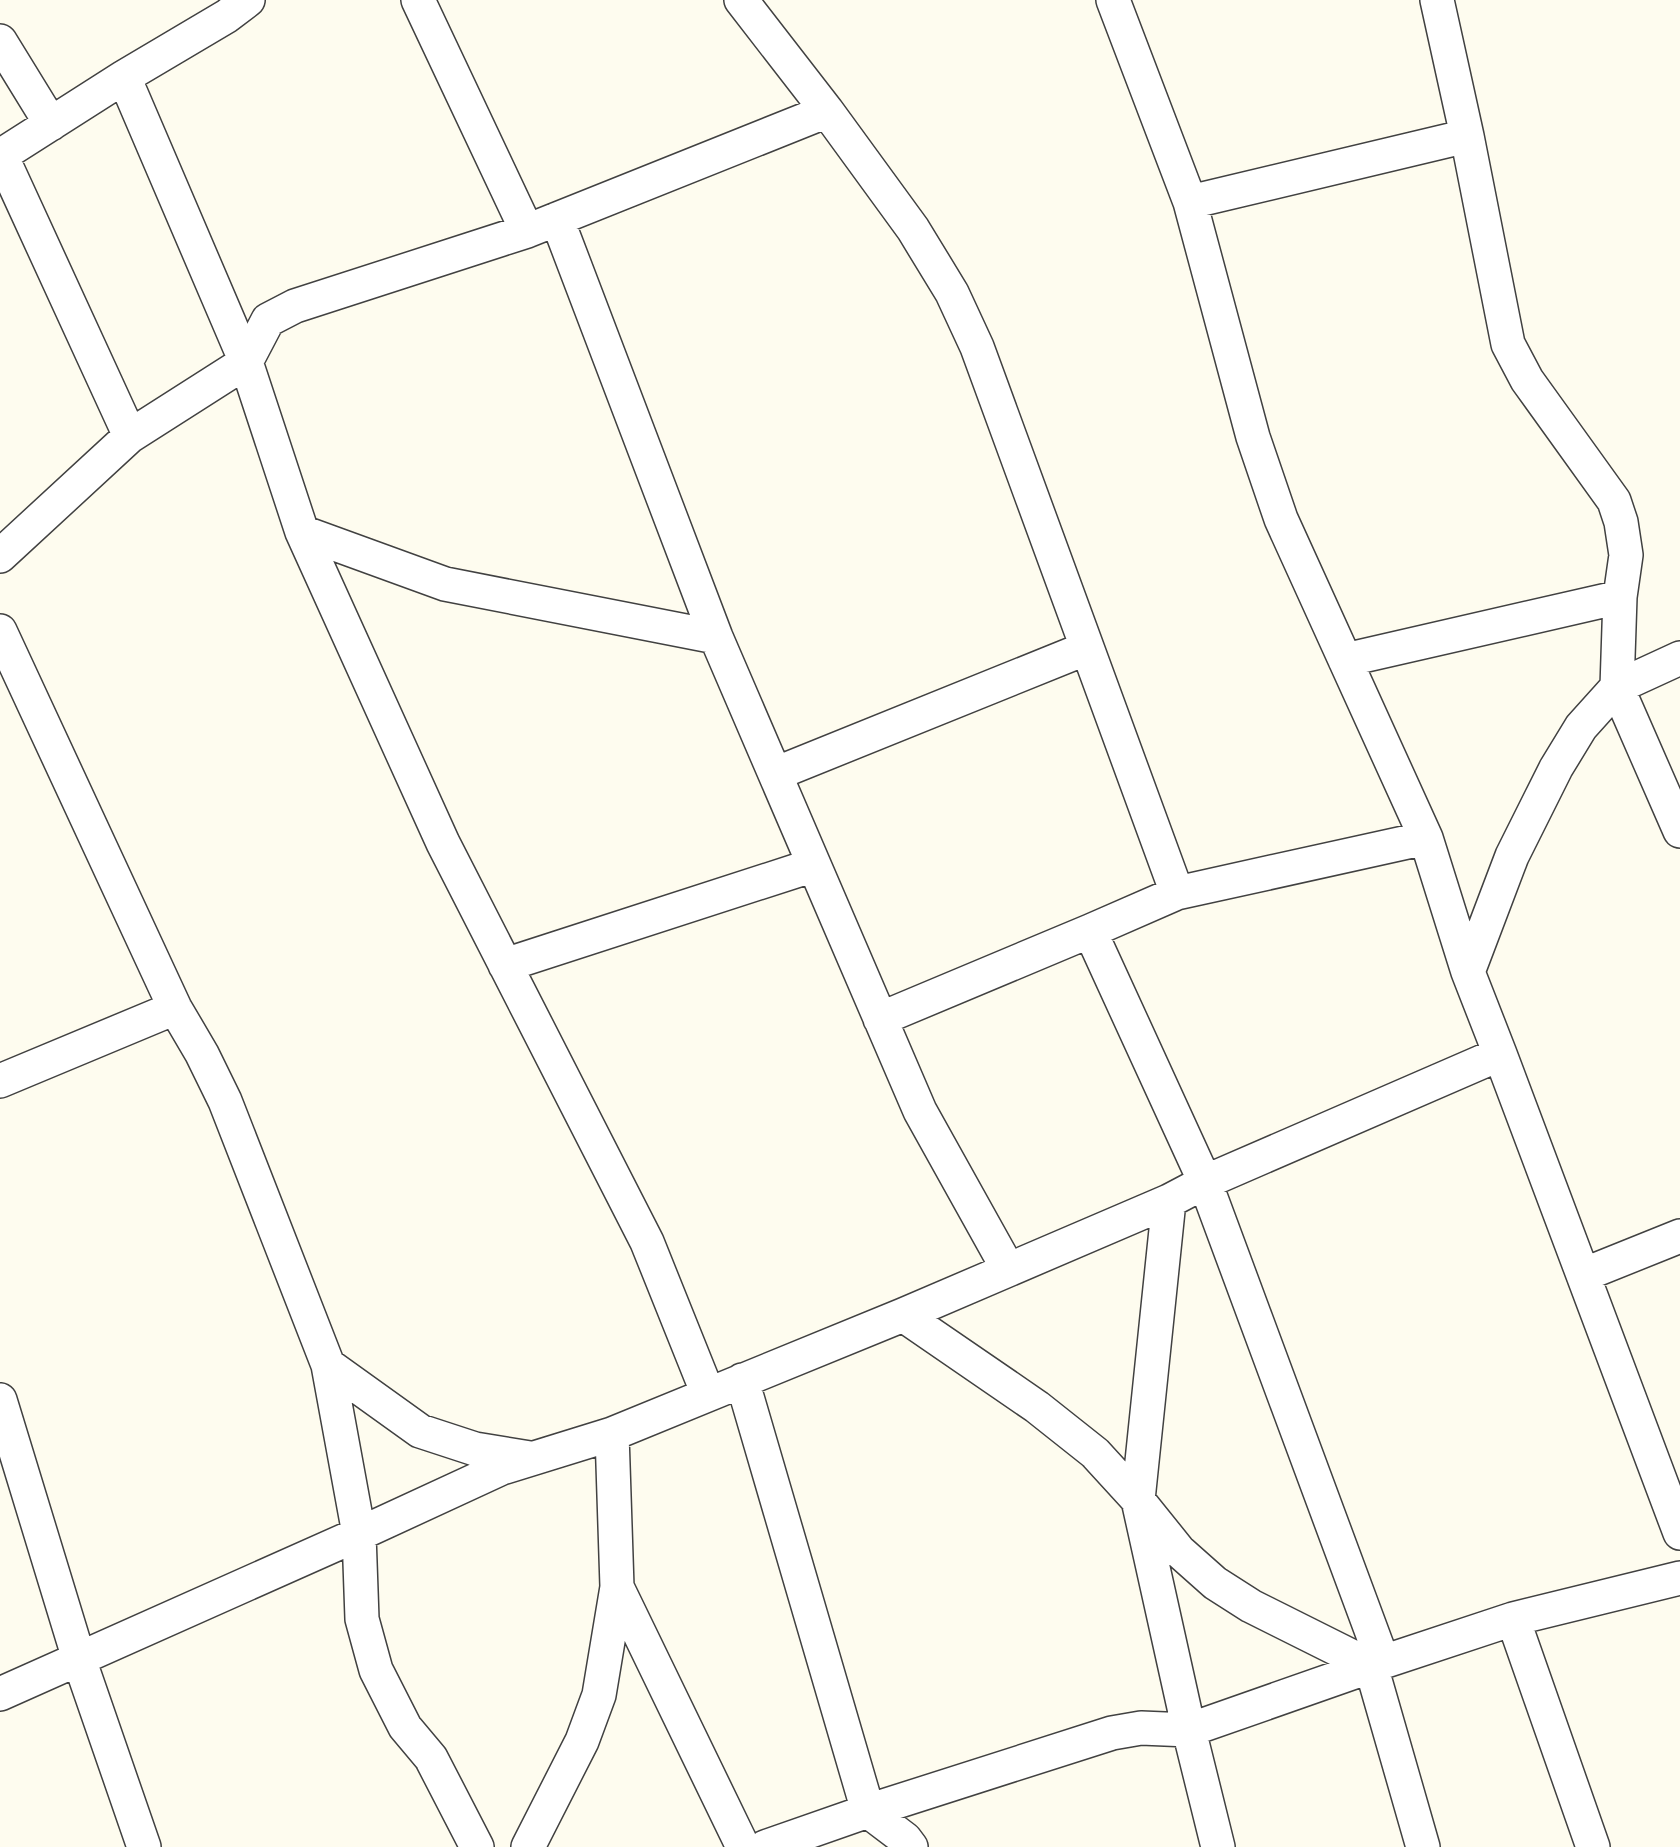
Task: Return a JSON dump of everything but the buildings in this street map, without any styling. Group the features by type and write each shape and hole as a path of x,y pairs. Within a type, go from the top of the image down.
{"street":[{"path":"130,436 1,155 124,77 227,16 248,0"},
{"path":"418,0 527,231"},
{"path":"741,0 827,111 913,229 952,293 977,347 1177,892"},
{"path":"1113,0 1190,202 1253,437 1281,519 1426,838 1468,972 1680,1533"},
{"path":"1437,0 1467,136 1508,344 1527,380 1614,501 1621,522 1626,555 1620,597 1617,687 1680,831"},
{"path":"0,41 51,124"},
{"path":"124,77 246,362 302,532 443,843 647,1242 708,1394"},
{"path":"0,556 130,436 246,362 268,320 295,306 527,231 827,111"},
{"path":"1190,202 1467,136"},
{"path":"557,219 716,637 880,1019 920,1111 1008,1269"},
{"path":"302,532 445,584 716,637"},
{"path":"1345,660 1620,597"},
{"path":"0,631 175,1008 202,1054 225,1101 328,1365 359,1534 362,1619 376,1670 405,1727 431,1758 477,1847"},
{"path":"776,774 1087,648"},
{"path":"1468,972 1512,856 1556,768 1581,727 1617,687 1680,658"},
{"path":"880,1019 1177,892 1426,838"},
{"path":"505,965 814,865"},
{"path":"1090,931 1205,1182 1377,1664 1423,1847"},
{"path":"0,1081 175,1008"},
{"path":"0,1694 502,1468 612,1434 903,1315 1169,1201 1205,1182 1500,1054"},
{"path":"1169,1201 1138,1500 1189,1730 1218,1847"},
{"path":"1584,1275 1680,1236"},
{"path":"903,1315 1037,1407 1095,1454 1138,1500 1179,1551 1215,1583 1251,1606 1377,1664"},
{"path":"328,1365 420,1431 475,1449 532,1459"},
{"path":"742,1380 868,1811 905,1839 911,1847"},
{"path":"0,1400 79,1659 144,1847"},
{"path":"528,1847 582,1741 599,1695 617,1587 612,1434"},
{"path":"765,1847 868,1811 1112,1733 1141,1728 1189,1730 1513,1619 1680,1578"},
{"path":"617,1587 742,1847"},
{"path":"1513,1619 1593,1847"}]}
